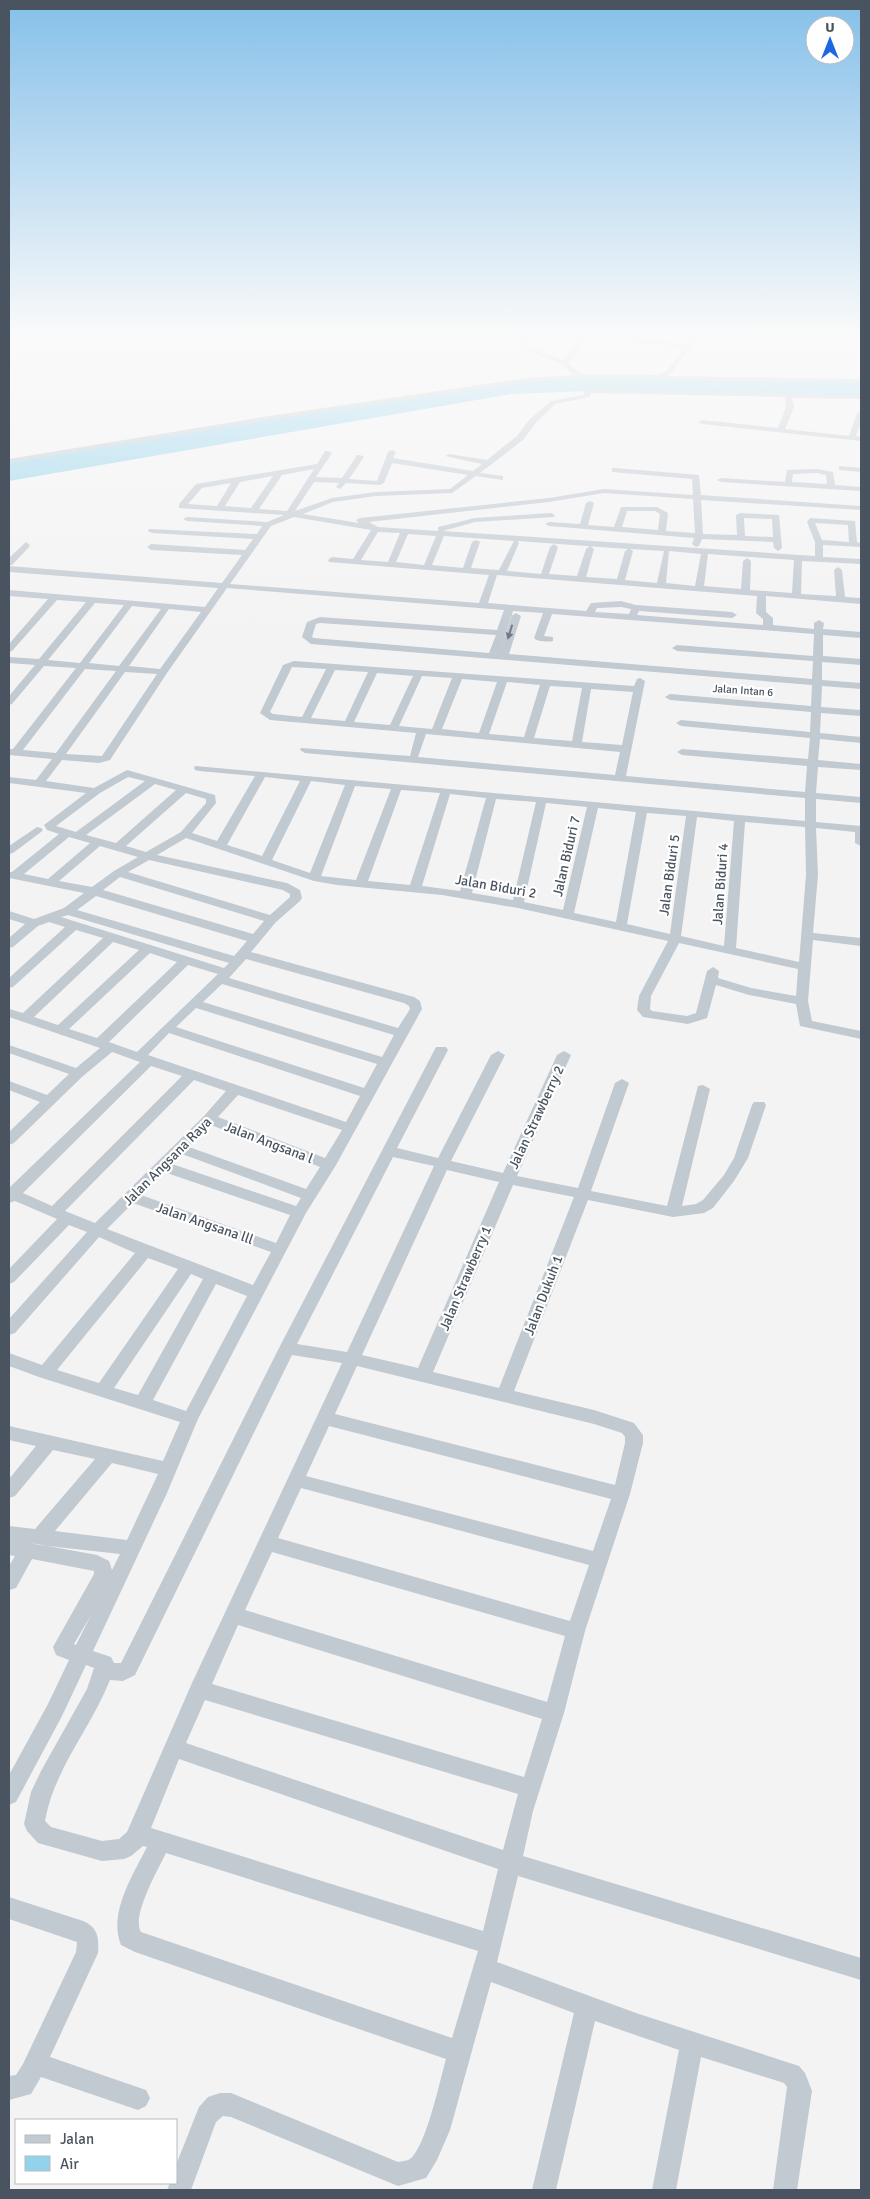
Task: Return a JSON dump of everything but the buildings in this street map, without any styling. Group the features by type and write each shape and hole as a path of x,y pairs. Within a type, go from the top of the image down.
{"street":[{"path":"9,461 160,437"},
{"path":"187,519 268,524 332,500 376,494 452,491 486,462 521,437"},
{"path":"838,437 861,439"},
{"path":"310,479 380,483 392,451"},
{"path":"290,515 310,479 328,453"},
{"path":"448,456 486,462"},
{"path":"332,500 360,457"},
{"path":"389,460 422,461 473,474 500,478"},
{"path":"320,466 199,486 182,506 254,510 376,529 693,549 861,562"},
{"path":"842,468 861,470"},
{"path":"615,470 696,477 699,536 693,549"},
{"path":"788,484 790,472 823,472 830,474 831,487"},
{"path":"254,510 279,473"},
{"path":"220,508 237,480"},
{"path":"721,480 861,489"},
{"path":"376,529 360,520 549,500 604,491 696,494 861,506"},
{"path":"542,539 549,524 549,518 555,510 549,500"},
{"path":"583,527 590,503"},
{"path":"617,530 624,509 657,509 664,513 662,533"},
{"path":"430,532 475,520 551,515"},
{"path":"741,538 740,516 772,516 777,518 777,540 780,557"},
{"path":"819,542 857,545 852,523 813,520 811,522 819,542 819,559"},
{"path":"12,752 99,760 106,758 163,672 268,524"},
{"path":"549,524 777,540"},
{"path":"355,562 376,529"},
{"path":"152,531 260,537"},
{"path":"391,565 404,534"},
{"path":"427,568 440,536"},
{"path":"466,571 476,542"},
{"path":"483,604 515,543"},
{"path":"10,559 26,545 17,544"},
{"path":"151,547 249,553"},
{"path":"544,577 554,547"},
{"path":"581,580 590,549"},
{"path":"620,582 628,551"},
{"path":"660,586 666,554"},
{"path":"699,589 704,555"},
{"path":"796,596 798,558"},
{"path":"332,560 762,594"},
{"path":"745,592 746,561"},
{"path":"9,569 483,604 632,617 770,612"},
{"path":"838,570 841,600"},
{"path":"9,593 208,610"},
{"path":"9,605 20,593"},
{"path":"762,594 770,612"},
{"path":"762,594 761,613 770,612 796,596 861,601"},
{"path":"9,649 55,597"},
{"path":"9,702 93,600"},
{"path":"12,752 130,603"},
{"path":"590,613 594,605 621,604 636,608 770,612 819,627 861,634"},
{"path":"39,784 167,606"},
{"path":"498,657 500,633 514,607"},
{"path":"498,657 514,607"},
{"path":"632,617 636,608"},
{"path":"550,610 539,638 550,640"},
{"path":"500,633 320,620 312,622 307,637 311,641 861,686"},
{"path":"819,627 861,626"},
{"path":"819,627 815,736 810,793 812,876 802,1001 806,1016 805,1023 861,1035"},
{"path":"678,648 861,662"},
{"path":"9,660 163,672"},
{"path":"626,749 270,718 265,713 288,665 332,666 638,689"},
{"path":"305,720 332,666"},
{"path":"348,724 374,669"},
{"path":"621,776 643,669"},
{"path":"393,728 419,673"},
{"path":"436,732 458,676"},
{"path":"483,736 503,679"},
{"path":"528,740 546,682"},
{"path":"576,744 587,685"},
{"name":"Jalan Intan 6","path":"670,697 861,712"},
{"path":"681,723 861,740"},
{"path":"414,755 422,731"},
{"path":"324,747 374,754 414,755 497,765"},
{"path":"305,750 374,754 727,786 861,796"},
{"path":"682,752 861,767"},
{"path":"199,768 860,829 861,843"},
{"path":"9,944 34,922 68,911 118,873 147,856 185,834 212,800 211,797 127,773 96,791 51,823 51,828 147,856 287,887 296,892 296,898 272,919 240,958 167,1028 144,1059 10,1195 61,1214 145,1251 257,1293"},
{"path":"221,845 262,774"},
{"path":"266,860 307,778"},
{"path":"9,780 96,791"},
{"path":"12,875 154,780"},
{"path":"314,878 352,783"},
{"path":"361,884 397,787"},
{"path":"118,847 184,789"},
{"path":"414,888 446,791"},
{"path":"823,794 861,800"},
{"path":"465,895 492,795"},
{"path":"518,904 542,799"},
{"name":"Jalan Biduri 7","path":"568,915 593,804"},
{"path":"621,926 642,809"},
{"name":"Jalan Biduri 5","path":"675,939 692,814"},
{"name":"Jalan Biduri 4","path":"730,951 740,818"},
{"path":"9,852 37,830"},
{"name":"Jalan Biduri 2","path":"185,834 266,860 314,878 414,888 518,904 804,967"},
{"path":"50,882 98,842"},
{"path":"118,873 272,919"},
{"path":"12,875 92,891 255,939"},
{"path":"9,1795 55,1710 190,1419 299,1213 329,1165 416,1009 415,1004 409,1000 240,958 208,953 68,911"},
{"path":"9,915 34,922"},
{"path":"47,917 191,962 223,976 402,1034"},
{"path":"9,984 74,925"},
{"path":"808,936 861,942"},
{"path":"24,1018 111,937"},
{"path":"675,939 645,996 643,1010 648,1014 688,1020 697,1018 702,1015 712,976 749,991 802,1001"},
{"path":"60,1030 148,948"},
{"path":"9,1140 15,1127 50,1101 191,962 208,953"},
{"path":"194,1003 385,1062"},
{"path":"9,1012 350,1128"},
{"path":"806,1016 861,1027"},
{"path":"167,1028 368,1094"},
{"path":"9,1049 78,1073"},
{"path":"104,1671 123,1672 128,1668 287,1348 440,1050"},
{"path":"9,1533 33,1544 97,1563 103,1567 103,1576 63,1649 104,1663 104,1671 82,1717 44,1784 35,1811 34,1824 45,1836 102,1851 124,1849 134,1840 137,1834 199,1689 268,1543 324,1418 353,1360 443,1163 498,1055"},
{"name":"Jalan Strawberry 2","path":"508,1179 564,1055"},
{"path":"9,1278 61,1214 191,1075"},
{"name":"Jalan Dukuh 1","path":"504,1396 591,1173 622,1083"},
{"path":"9,1086 50,1101"},
{"path":"673,1212 703,1089"},
{"name":"Jalan Angsana Raya","path":"9,1329 97,1230 210,1119 235,1090"},
{"path":"389,1151 508,1179 673,1212 700,1209 708,1204 729,1178 741,1158 759,1105"},
{"name":"Jalan Angsana l","path":"210,1119 329,1165"},
{"path":"179,1148 310,1196"},
{"path":"161,1166 299,1213"},
{"name":"Jalan Strawberry 1","path":"423,1377 508,1179"},
{"name":"Jalan Angsana lll","path":"130,1196 280,1250"},
{"path":"45,1373 145,1251"},
{"path":"102,1390 189,1266"},
{"path":"143,1402 213,1275"},
{"path":"178,2190 207,2115 212,2107 219,2104 230,2105 398,2174 418,2169 429,2152 438,2130 491,1944 529,1788 554,1713 576,1631 621,1494 634,1443 634,1435 628,1428 594,1418 353,1360 287,1348"},
{"path":"9,1359 45,1373 143,1402 190,1419"},
{"path":"324,1418 621,1494"},
{"path":"9,1433 168,1469"},
{"path":"9,1491 50,1442"},
{"path":"9,1582 33,1544 108,1456"},
{"path":"296,1480 599,1560"},
{"path":"268,1543 576,1631"},
{"path":"9,1547 33,1544 130,1548"},
{"path":"233,1615 554,1713"},
{"path":"199,1689 529,1788"},
{"path":"174,1748 510,1864 861,1969"},
{"path":"137,1834 491,1944"},
{"path":"161,1842 131,1909 127,1929 129,1937 135,1941 459,2052"},
{"path":"9,1908 83,1932 88,1938 87,1953 23,2086 9,2088"},
{"path":"484,1968 587,2008 692,2044 790,2074 797,2081 800,2091 785,2190"},
{"path":"544,2190 587,2008"},
{"path":"664,2190 692,2044"},
{"path":"35,2063 138,2098"}],"water":[{"path":"160,437 265,437 9,481 9,461"}]}
